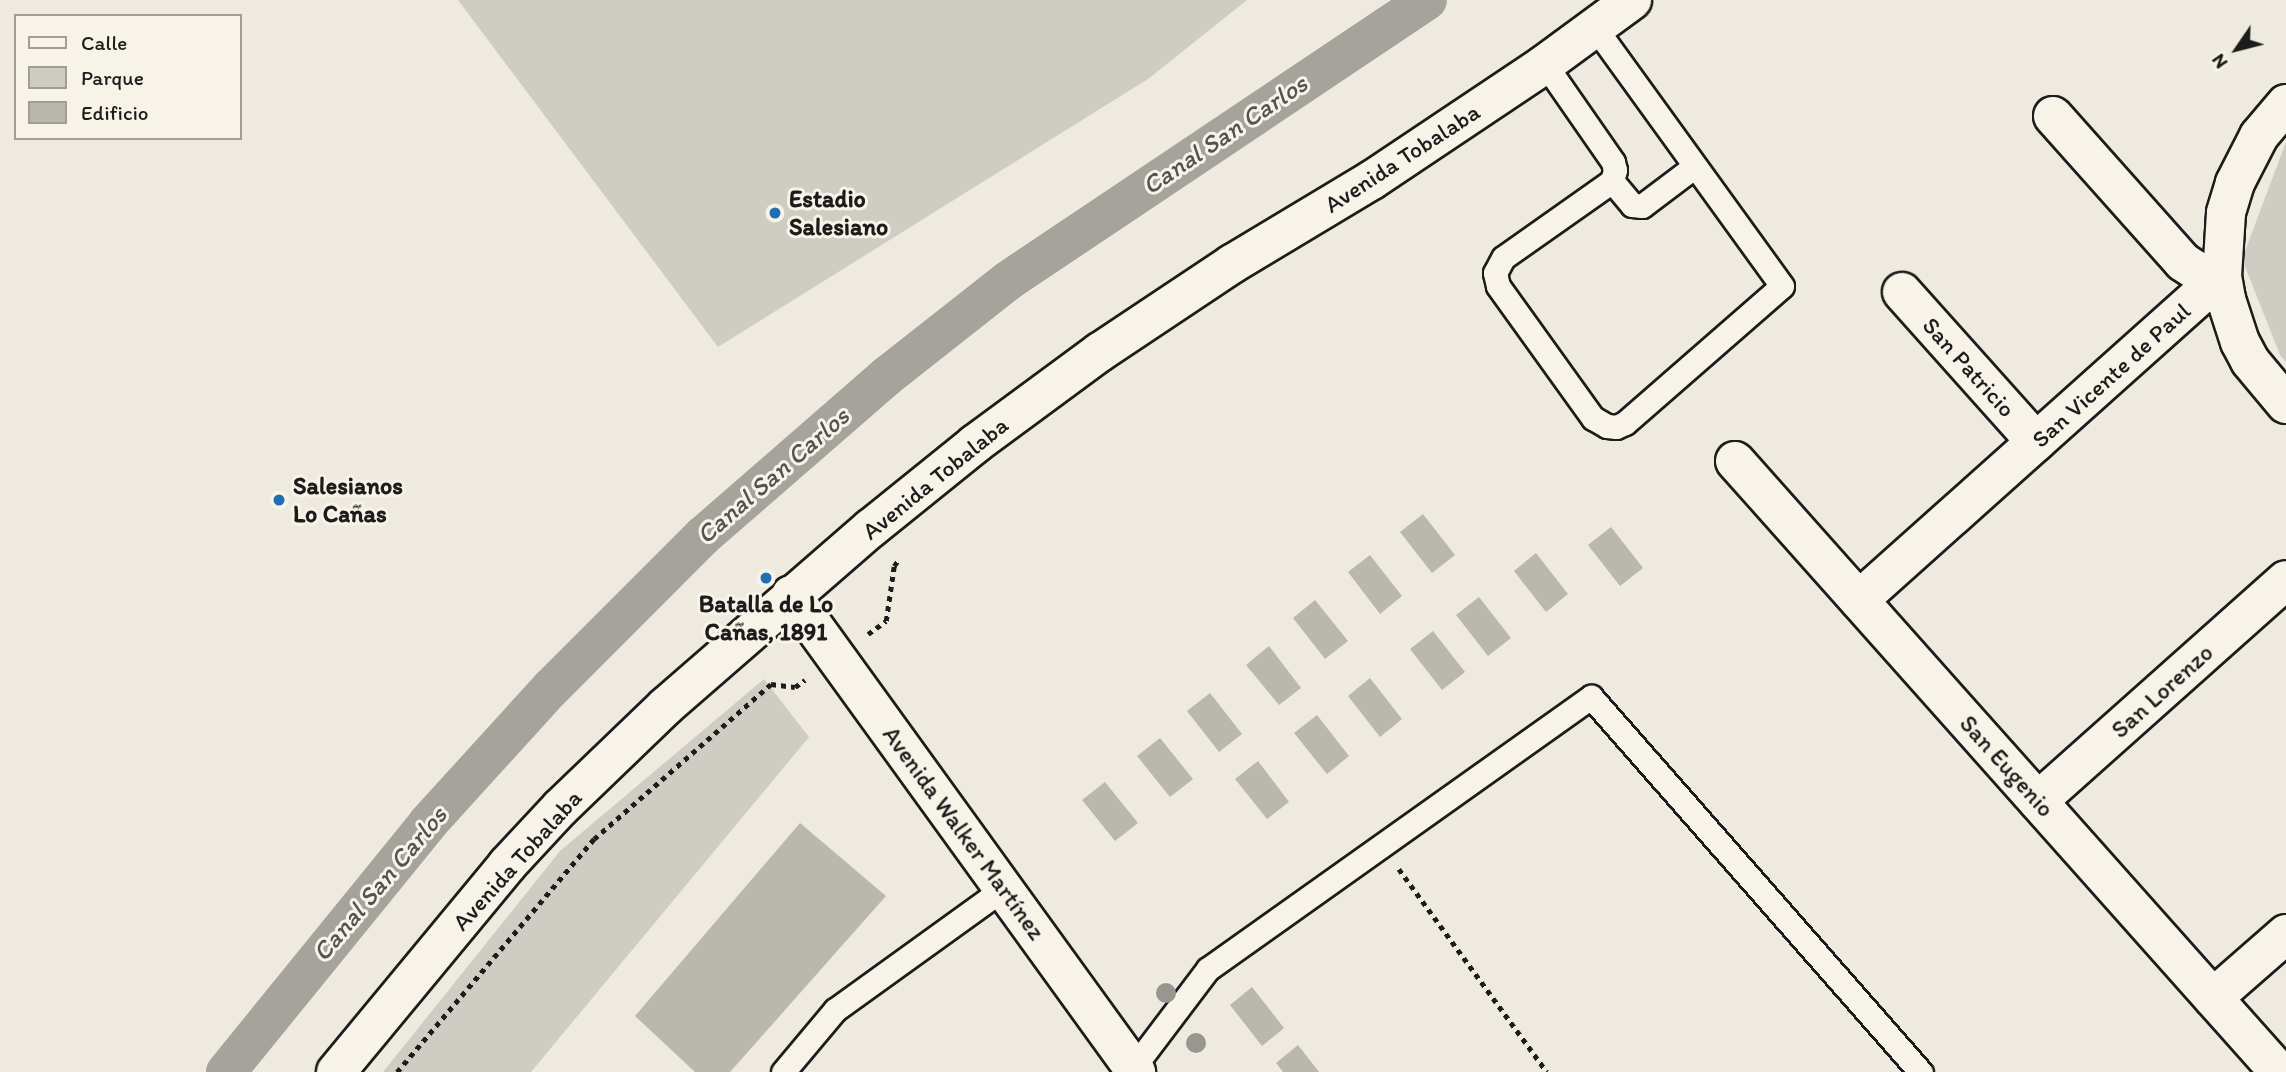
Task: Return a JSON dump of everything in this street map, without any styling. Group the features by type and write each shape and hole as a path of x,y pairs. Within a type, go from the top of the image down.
{"street":[{"name":"Avenida Tobalaba","path":"336,1072 508,865 560,808 666,706 791,595 975,444 1100,352 1232,264 1372,180 1545,64 1632,0"},
{"path":"2286,104 2259,136 2235,183 2226,213 2222,276 2240,342 2257,370 2286,404"},
{"path":"2053,116 2183,262 2197,271 2222,276"},
{"name":"San Vicente de Paul","path":"1859,600 2222,276"},
{"name":"San Patricio","path":"1902,292 2036,442"},
{"name":"San Eugenio","path":"1735,461 2279,1072"},
{"name":"San Lorenzo","path":"2038,801 2286,580"},
{"name":"Avenida Walker Martínez","path":"791,595 1135,1070"},
{"path":"2213,998 2286,934"}],"lane":[{"path":"1545,64 1613,162 1615,170 1612,181 1503,257 1495,272 1497,286 1593,418 1607,426 1616,426 1625,423 1782,286 1595,28"},
{"path":"1612,181 1632,205 1643,206 1695,166"},
{"path":"1135,1070 1208,969 1591,697 1921,1072"},
{"path":"783,1072 835,1010 1004,888"}],"path":[{"path":"1382,845 1547,1072"}],"green space":[{"name":"Estadio Salesiano","path":"458,0 1247,0 1148,79 718,347"},
{"path":"2286,142 2286,362 2280,355 2242,259"},
{"path":"764,679 809,737 531,1072 383,1072 560,851"}],"building":[{"path":"1423,514 1455,555 1432,573 1400,532"},
{"path":"1611,527 1643,568 1620,586 1588,545"},
{"path":"1536,553 1568,594 1546,612 1514,571"},
{"path":"1370,555 1402,596 1380,614 1348,572"},
{"path":"1479,597 1511,638 1488,656 1456,615"},
{"path":"1315,600 1348,641 1325,659 1293,618"},
{"path":"1433,631 1465,672 1442,690 1410,649"},
{"path":"1269,646 1301,688 1279,705 1246,665"},
{"path":"1370,678 1402,719 1380,737 1348,696"},
{"path":"1210,693 1242,734 1219,752 1187,711"},
{"path":"1317,715 1349,756 1327,774 1294,733"},
{"path":"1160,738 1193,779 1170,797 1137,756"},
{"path":"1258,761 1289,802 1267,819 1235,779"},
{"path":"1105,782 1138,823 1115,841 1082,800"},
{"path":"800,823 886,896 730,1072 695,1072 635,1016"},
{"path":"1252,987 1284,1028 1262,1046 1230,1005"},
{"path":"1298,1045 1319,1072 1283,1072 1276,1063"}],"waterway":[{"name":"Canal San Carlos","path":"226,1072 428,823 551,688 703,536 887,376 1009,280 1427,0"}],"place":[{"name":"Estadio Salesiano","path":"775,213"},
{"name":"Salesianos Lo Cañas","path":"279,500"},
{"name":"Batalla de Lo Cañas, 1891","path":"766,578"}]}
